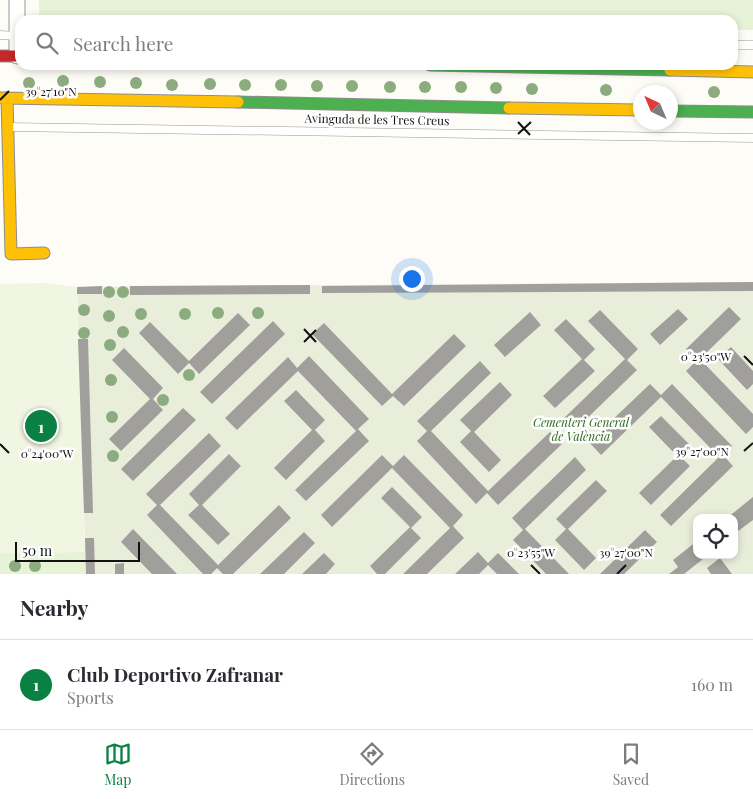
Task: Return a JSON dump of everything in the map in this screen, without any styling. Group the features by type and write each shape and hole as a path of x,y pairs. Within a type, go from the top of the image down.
{"main road":[{"path":"0,56 15,56"},
{"path":"661,70 753,72"},
{"path":"4,98 11,254 44,253"},
{"name":"Avinguda de les Tres Creus","path":"4,98 633,110"},
{"path":"678,111 753,112"}],"street":[{"path":"17,0 17,15"}],"lane":[{"path":"0,35 15,36"},
{"path":"738,45 753,45"},
{"name":"Avinguda de les Tres Creus","path":"4,127 753,138"}],"green space":[{"path":"39,0 753,0 753,30 738,30 738,15 39,15"},
{"name":"Cementeri General de València","path":"753,282 753,574 86,574 77,287"},
{"path":"45,283 77,287 85,552 0,553 0,284"},
{"path":"85,552 86,574 0,574 0,553"}],"building":[{"path":"753,282 753,291 322,293 322,286"},
{"path":"310,285 310,294 130,295 130,286"},
{"path":"102,286 102,294 77,294 77,287"},
{"path":"729,307 741,319 700,359 753,414 753,427 746,434 686,371 697,360 686,349"},
{"path":"678,309 688,319 660,345 650,334"},
{"path":"600,310 638,349 627,360 637,370 576,429 564,418 625,359 588,321"},
{"path":"530,312 541,325 505,357 494,345"},
{"path":"238,313 250,325 199,374 189,363 178,374 139,333 150,322 189,361"},
{"path":"566,319 595,349 584,360 595,371 555,408 543,396 582,359 554,330"},
{"path":"273,321 285,334 212,404 200,392"},
{"path":"324,323 392,394 454,334 466,346 404,406 393,396 382,406 312,334"},
{"path":"78,339 88,339 93,513 84,513"},
{"path":"731,347 753,371 753,384 747,390 718,359"},
{"path":"124,348 163,388 153,399 163,410 121,451 109,439 150,399 112,360"},
{"path":"309,356 369,419 358,429 369,441 306,501 295,490 356,431 298,371 237,430 225,418 288,357 297,368"},
{"path":"480,361 491,373 431,431 488,491 550,432 562,444 498,505 487,493 476,504 417,441 427,431 417,421"},
{"path":"500,382 512,395 474,432 501,460 489,472 460,442 471,431 460,420"},
{"path":"650,384 661,395 672,384 732,446 723,455 733,466 671,526 660,515 719,457 661,397 601,455 589,442"},
{"path":"296,390 325,420 315,430 325,441 286,480 274,468 312,430 284,401"},
{"path":"183,408 196,420 133,481 121,469"},
{"path":"661,416 691,446 680,456 690,466 651,505 639,493 677,456 649,427"},
{"path":"209,433 221,446 160,505 218,565 279,505 291,518 233,574 223,574 217,568 211,574 203,574 147,515 157,505 146,494"},
{"path":"229,454 241,466 202,505 230,534 218,545 188,515 199,505 189,494"},
{"path":"382,455 393,466 404,455 463,515 453,526 464,538 427,574 403,574 450,528 392,468 332,527 321,515"},
{"path":"575,457 586,470 525,529 569,574 546,574 513,540 523,530 512,518"},
{"path":"596,480 607,491 568,529 596,558 584,570 555,540 566,529 556,519"},
{"path":"392,487 422,517 411,528 421,538 385,574 377,574 370,566 410,527 381,498"},
{"path":"753,497 753,520 738,531 738,514 732,514"},
{"path":"133,529 177,574 152,574 121,542"},
{"path":"645,530 657,542 624,574 600,574"},
{"path":"304,532 315,543 284,574 260,574"},
{"path":"85,538 94,538 95,574 86,574"},
{"path":"693,544 693,559 703,559 684,574 669,574 678,567 673,560"},
{"path":"478,552 488,563 498,553 519,574 497,574 488,565 479,574 455,574"},
{"path":"324,553 335,564 326,574 302,574"},
{"path":"721,559 732,574 711,574 707,568"},
{"path":"124,563 124,574 115,574 115,564"}],"traffic: fast":[{"path":"238,102 509,108"},
{"path":"678,111 753,112"}],"traffic: slow":[{"path":"670,70 753,72"},
{"path":"0,98 238,102"},
{"path":"7,98 11,254 44,253"},
{"path":"509,108 633,110"}],"traffic: jam":[{"path":"0,56 15,56"}],"place":[{"name":"Club Deportivo Zafranar","path":"41,426"}]}
